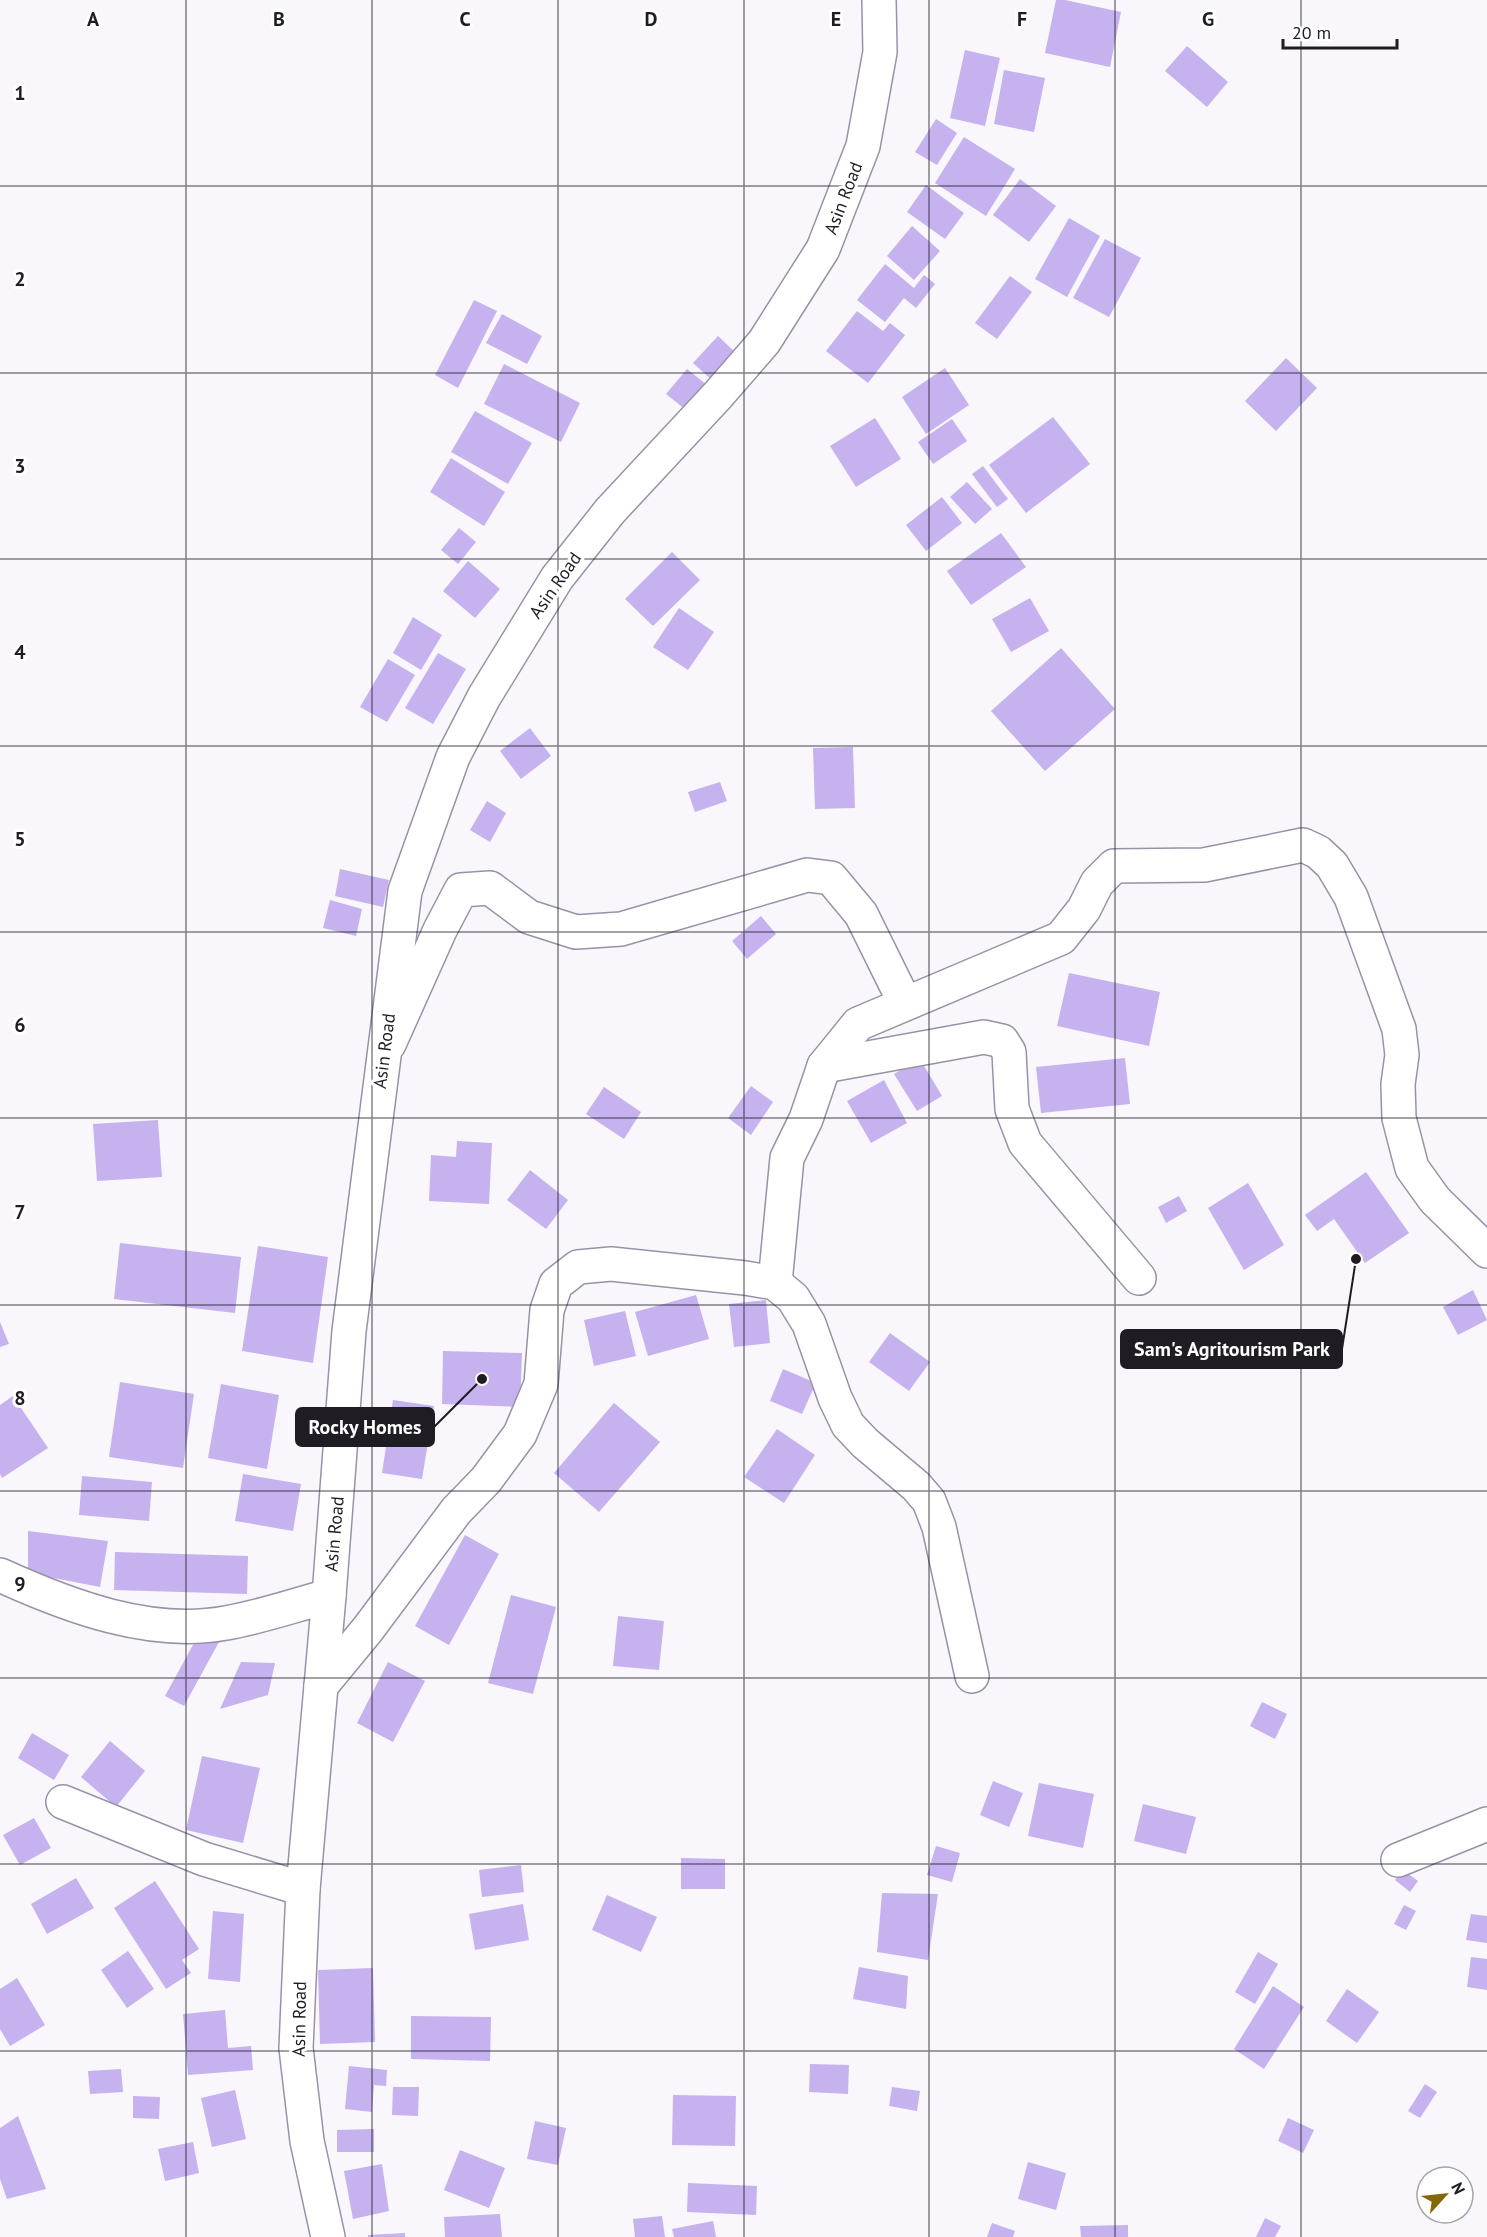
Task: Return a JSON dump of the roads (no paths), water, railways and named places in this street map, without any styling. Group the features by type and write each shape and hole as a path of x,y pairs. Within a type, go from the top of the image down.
{"street":[{"name":"Asin Road","path":"328,2237 307,2141 296,2049 303,1889 329,1596 349,1331 405,891 453,758 484,697 557,579 610,511 764,342 823,249 863,146 880,52 879,0"},
{"path":"775,1283 787,1158 806,1119 824,1066 858,1024 1060,938 1084,909 1097,883 1114,866 1204,865 1303,845 1318,852 1332,865 1351,897 1399,1029 1402,1055 1398,1084 1399,1118 1412,1168 1435,1200 1487,1251"},
{"path":"383,1058 440,930 461,890 490,888 529,917 576,932 621,929 807,875 831,878 861,914 905,1003"},
{"path":"824,1066 984,1037 1002,1041 1009,1052 1012,1109 1025,1143 1139,1278"},
{"path":"321,1686 368,1629 456,1511 486,1480 520,1434 541,1384 547,1310 556,1284 578,1267 611,1264 775,1283 793,1298 810,1324 830,1387 848,1425 865,1443 916,1486 929,1501 939,1527 972,1676"},
{"path":"0,1575 49,1598 123,1620 181,1626 226,1623 329,1596"},
{"path":"63,1802 204,1859 303,1889"},
{"path":"1398,1860 1487,1824"}],"place":[{"name":"Sam's Agritourism Park","path":"1356,1259"},
{"name":"Rocky Homes","path":"482,1379"}]}
